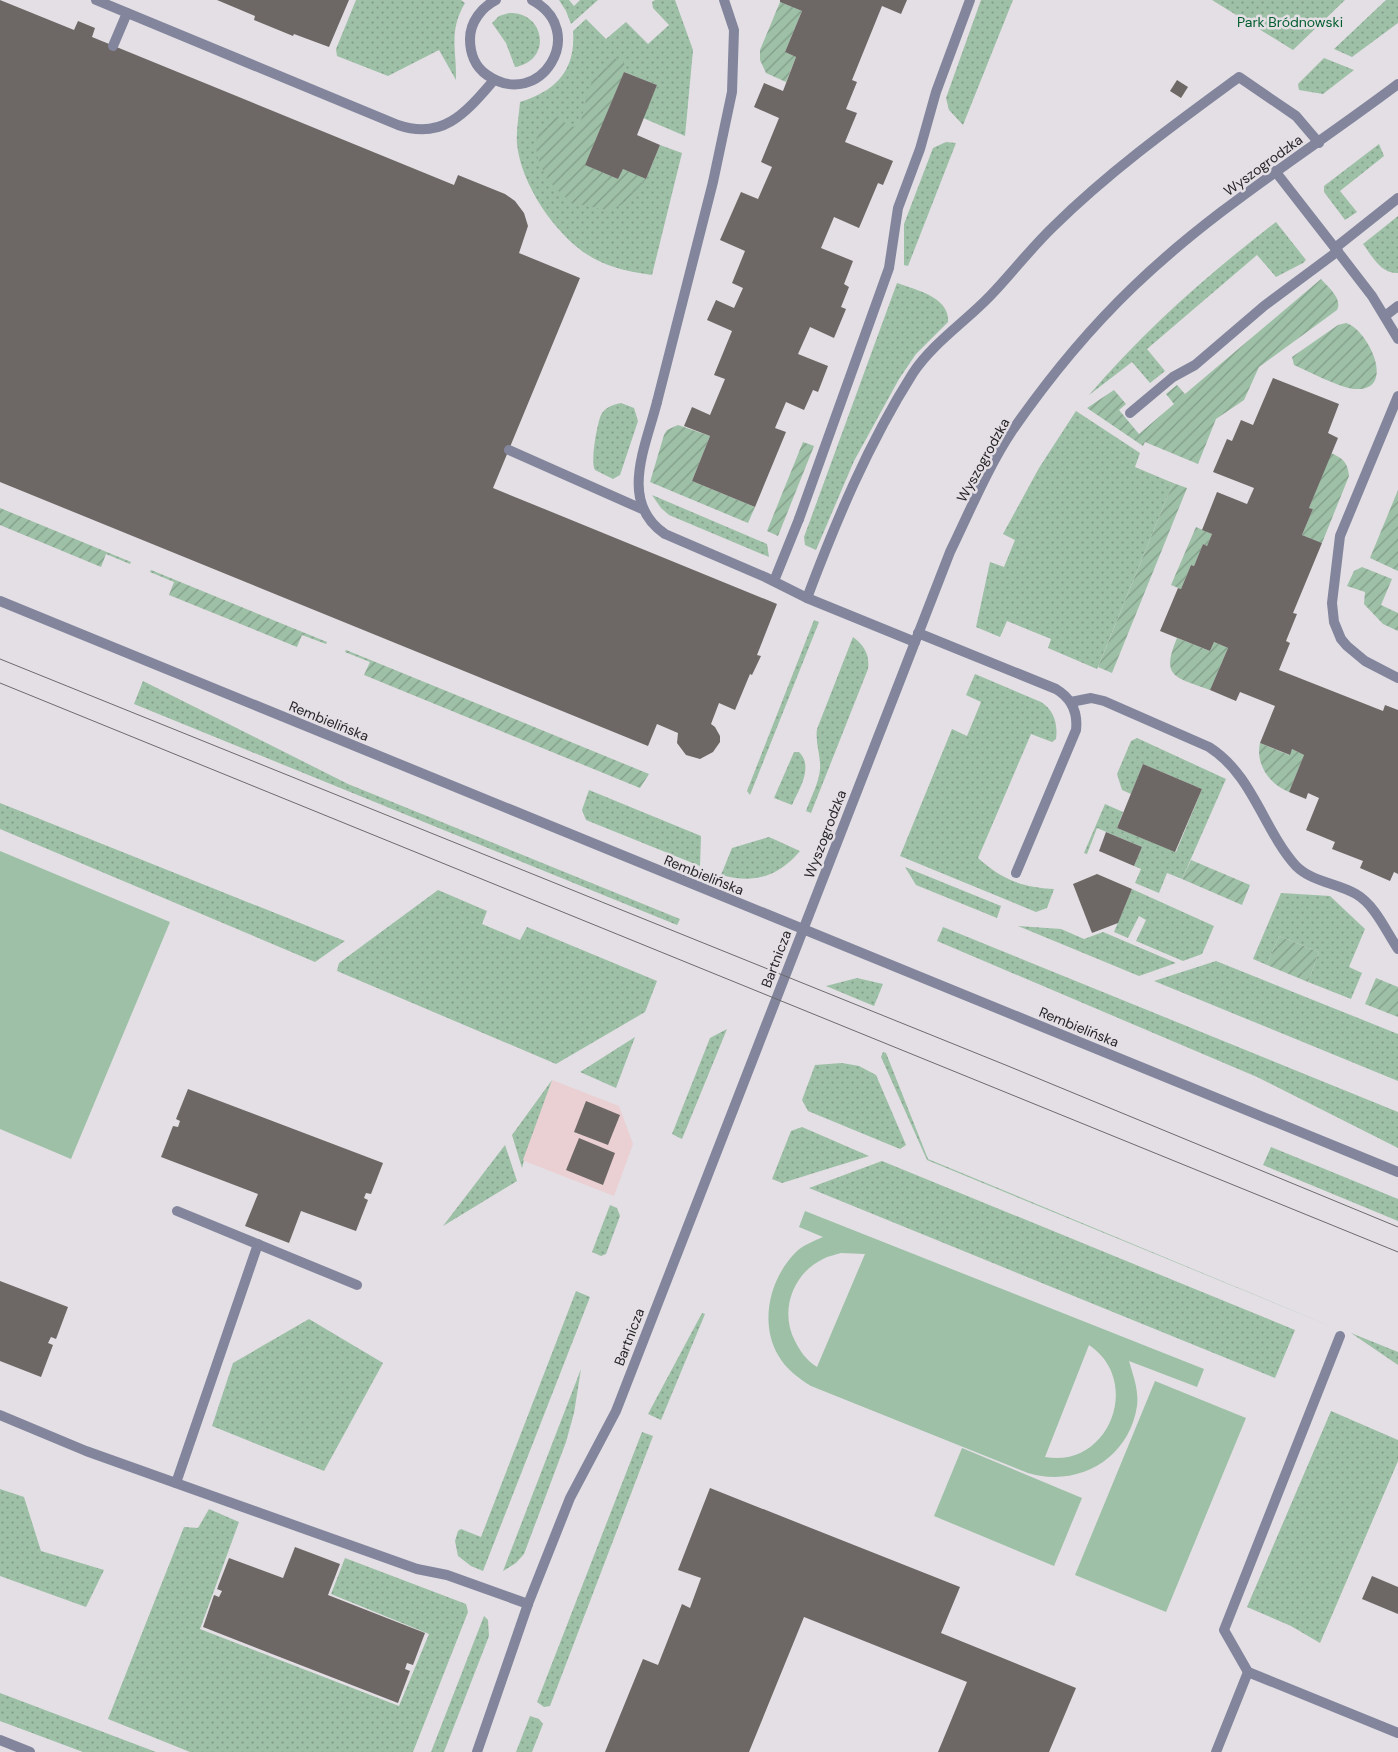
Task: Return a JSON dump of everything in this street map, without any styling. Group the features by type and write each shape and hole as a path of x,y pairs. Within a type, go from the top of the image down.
{"street":[{"path":"96,0 398,125 418,131 429,130 449,123 472,106 494,80"},
{"path":"496,0 479,13 469,37 475,62 484,73 494,80 514,85 528,83 545,72 556,55 558,41 556,28 550,15 541,5 532,0"},
{"path":"724,0 734,30 732,92 713,182 637,479 637,493 642,508 651,523 665,534 774,581 807,598 1056,689 1070,702 1076,719 1076,730 1016,873"},
{"path":"774,581 799,519 889,268 898,208 920,149 936,92 970,0"},
{"path":"113,46 126,13"},
{"path":"807,598 855,479 896,401 914,372 928,354 988,297 1053,227 1084,198 1121,166 1239,76 1296,116 1319,143"},
{"name":"Wyszogrodzka","path":"802,929 950,552 1011,432 1048,381 1105,315 1135,285 1210,221 1276,171 1319,143 1398,84"},
{"path":"1276,171 1385,316 1398,339"},
{"path":"1130,413 1173,377 1195,365 1264,306 1398,198"},
{"path":"1385,316 1398,306"},
{"path":"1398,396 1340,536 1332,603 1334,622 1341,639 1347,646 1365,661 1398,678"},
{"path":"509,450 642,508"},
{"name":"Rembielińska","path":"0,601 1398,1172"},
{"path":"1070,702 1084,698 1104,701 1208,747 1223,757 1240,776 1296,866 1304,873 1354,893 1363,899 1373,910 1398,949"},
{"name":"Bartnicza","path":"477,1752 528,1604 570,1498 616,1411 802,929"},
{"path":"177,1211 357,1285"},
{"path":"176,1483 258,1244"},
{"path":"1340,1336 1224,1630 1248,1672 1398,1733"},
{"path":"0,1415 86,1451 417,1569 447,1575 528,1604"},
{"path":"1216,1752 1248,1672"},
{"path":"0,1740 30,1752"}],"shaded area":[{"path":"552,1080 619,1106 633,1144 614,1196 522,1160"}],"green space":[{"path":"356,0 461,0 465,3 455,32 456,80 439,50 388,76 337,56 336,49"},
{"path":"559,0 569,0 574,6 580,0 598,0 571,24"},
{"path":"655,0 675,0 693,50 685,136 643,118 657,85 624,72 585,165 618,179 623,169 646,179 660,145 682,153 652,275 621,269 593,258 566,238 533,193 520,160 517,128 520,102 544,92 561,77 567,68 573,45 573,31 586,19 606,39 626,22 648,44 669,25 653,8 652,2"},
{"path":"981,0 1013,0 963,125 949,110 946,98"},
{"name":"Park Bródnowski","path":"1212,0 1345,0 1293,50"},
{"path":"1386,0 1398,0 1398,23 1352,57 1334,49"},
{"path":"780,2 802,11 785,52 796,57 786,82 766,73 760,60 760,50"},
{"path":"509,13 521,15 531,20 537,28 540,37 539,47 535,56 527,63 515,67 506,43 492,23 499,16"},
{"path":"612,58 622,60 625,65 624,72 585,165 618,179 623,169 646,179 624,203 608,210 577,204 562,194 545,174 536,150 537,138 542,127 552,118 557,118 573,127 580,124 594,78 605,63"},
{"path":"1324,58 1354,70 1323,94 1299,90 1298,84"},
{"path":"946,142 956,143 908,266 904,265 904,224 933,148"},
{"path":"1379,144 1384,156 1340,191 1357,212 1345,220 1324,192 1324,186"},
{"path":"1398,216 1398,273 1392,273 1374,259 1363,244"},
{"path":"1276,222 1306,260 1303,263 1276,277 1257,255 1147,349 1165,371 1150,383 1132,362 1089,395 1155,325 1226,262"},
{"path":"1321,279 1336,297 1338,302 1337,310 1259,367 1244,400 1216,419 1198,464 1145,442 1143,446 1087,408 1114,390 1126,404 1119,410 1139,434 1174,404 1166,394 1177,385 1185,394"},
{"path":"897,283 922,292 938,301 944,306 948,322 916,354 899,379 854,461 816,550 805,545 804,537"},
{"path":"1346,323 1363,336 1375,359 1377,371 1375,381 1368,387 1355,389 1341,386 1294,365 1292,357 1338,325"},
{"path":"621,403 634,408 638,421 620,475 613,479 595,470 593,459 596,434 601,415 607,408"},
{"path":"1076,411 1140,453 1135,467 1173,483 1097,669 1048,648 1051,639 1007,621 1000,637 976,627 990,562 1004,567 1015,540 1003,534 1039,468"},
{"path":"678,425 710,436 692,481 755,507 748,523 650,482 664,435 667,430"},
{"path":"803,442 814,446 778,536 767,531"},
{"path":"1331,453 1344,462 1349,476 1322,543 1302,535 1313,509 1309,508"},
{"path":"1173,483 1187,488 1112,673 1098,667"},
{"path":"1398,490 1398,571 1370,558"},
{"path":"652,495 767,544 769,557 669,515 661,508"},
{"path":"0,508 131,562 130,564 106,554 101,567 0,525"},
{"path":"1196,527 1212,534 1207,546 1203,544 1194,566 1191,565 1181,589 1171,585"},
{"path":"1362,567 1392,579 1381,605 1398,613 1398,631 1383,624 1364,604 1365,592 1347,586 1354,571"},
{"path":"151,570 327,642 326,644 302,635 297,647 169,595 174,582 150,572"},
{"path":"814,620 819,622 750,795 747,791"},
{"path":"853,637 865,651 868,659 868,669 811,813 806,811 820,769 817,729"},
{"path":"1177,638 1210,651 1214,642 1228,648 1210,690 1188,682 1174,674 1170,661"},
{"path":"346,650 649,774 640,788 364,675 370,662 345,652"},
{"path":"975,674 1041,702 1052,713 1056,723 1056,739 1052,742 1031,734 978,858 996,872 1013,881 1054,889 1047,908 1036,912 900,856 952,729 967,736 981,702 966,695"},
{"path":"143,681 348,784 680,919 677,925 134,704"},
{"path":"1137,738 1226,779 1182,879 1167,873 1159,893 1135,883 1141,869 1134,866 1142,847 1097,828 1087,854 1084,853 1105,804 1123,812 1117,828 1176,852 1202,789 1143,764 1131,794 1122,790 1117,774 1131,741"},
{"path":"1260,743 1289,755 1292,749 1304,755 1289,792 1282,789 1266,773 1260,759"},
{"path":"794,752 799,752 803,758 805,771 804,778 792,805 774,798"},
{"path":"589,790 701,836 700,866 586,820 582,810"},
{"path":"0,803 345,941 315,962 0,829"},
{"path":"769,837 800,851 783,867 765,876 744,879 721,875 732,848"},
{"path":"0,851 170,922 71,1159 0,1129"},
{"path":"1191,860 1250,885 1242,905 1182,879"},
{"path":"905,867 1001,906 997,918 916,885"},
{"path":"1132,889 1214,926 1202,954 1183,961 1136,941 1146,920 1139,916 1128,938 1114,932"},
{"path":"438,890 487,911 482,924 520,940 527,927 657,981 645,1012 556,1064 337,971 339,963"},
{"path":"1281,893 1330,896 1365,929 1349,967 1362,973 1351,999 1308,982 1319,952 1279,936 1267,965 1253,959"},
{"path":"1018,926 1061,929 1084,939 1103,932 1176,963 1139,976"},
{"path":"943,927 1398,1112 1398,1148 1257,1077 937,941"},
{"path":"1279,936 1319,952 1308,982 1267,965"},
{"path":"1216,961 1398,1034 1398,1081 1154,981"},
{"path":"857,978 883,984 874,1006 826,986"},
{"path":"1376,978 1398,987 1398,1017 1365,1004"},
{"path":"727,1029 682,1139 672,1134 710,1038"},
{"path":"635,1037 616,1088 580,1072"},
{"path":"883,1052 886,1053 928,1159 1335,1328 927,1160 881,1057"},
{"path":"842,1063 859,1066 876,1075 906,1145 900,1149 808,1111 802,1100 815,1065"},
{"path":"552,1080 523,1160 522,1168 512,1135"},
{"path":"802,1127 869,1156 782,1183 772,1179 791,1131"},
{"path":"505,1145 517,1181 443,1226"},
{"path":"1271,1147 1398,1199 1398,1221 1263,1165"},
{"path":"882,1161 1295,1330 1275,1378 809,1188"},
{"path":"610,1205 617,1208 620,1216 606,1254 601,1256 592,1252"},
{"path":"805,1211 1204,1369 1197,1387 1129,1361 1136,1388 1137,1406 1132,1425 1124,1441 1098,1465 1082,1472 1065,1476 1047,1477 1028,1473 811,1386 789,1369 781,1360 772,1342 768,1315 774,1287 787,1263 802,1247 823,1237 799,1227","holes":["841,1253 865,1254 817,1367 804,1355 795,1341 788,1318 789,1306 797,1283 804,1274 823,1259","1089,1345 1105,1361 1114,1379 1116,1399 1111,1419 1101,1436 1086,1450 1067,1457 1045,1457"]},
{"path":"576,1291 590,1297 483,1571 471,1566 458,1556 455,1541 458,1531 461,1529 481,1537"},
{"path":"702,1313 705,1314 661,1420 648,1414"},
{"path":"309,1319 383,1363 324,1471 212,1426 233,1363"},
{"path":"1351,1333 1398,1352 1398,1365"},
{"path":"581,1369 574,1413 566,1442 524,1554 516,1563 503,1571"},
{"path":"1155,1381 1246,1418 1166,1612 1075,1575"},
{"path":"1331,1411 1398,1440 1398,1461 1320,1643 1291,1626 1247,1607"},
{"path":"642,1432 653,1436 550,1706 544,1707 537,1702"},
{"path":"962,1448 1082,1498 1054,1566 934,1516"},
{"path":"0,1489 24,1497 41,1551 104,1570 86,1607 0,1576"},
{"path":"209,1509 239,1522 200,1629 399,1706 429,1634 331,1594 345,1558 466,1604 468,1612 413,1752 190,1752 108,1719 184,1527 198,1528"},
{"path":"484,1616 488,1620 489,1636 444,1752 431,1752"},
{"path":"0,1693 156,1752 83,1752 0,1721"},
{"path":"530,1716 539,1719 543,1724 532,1752 516,1752"}],"building":[{"path":"0,0 74,30 78,21 95,28 92,37 454,185 458,175 505,194 515,201 524,213 528,226 519,253 580,278 493,488 777,604 757,655 761,656 752,675 750,674 735,710 719,703 711,724 720,736 720,742 713,752 700,759 686,755 677,743 678,733 657,724 648,746 0,482"},
{"path":"217,0 349,0 329,47 294,34 293,36 254,20 255,16"},
{"path":"780,0 907,0 901,14 882,6 852,80 857,82 846,109 857,113 845,142 893,161 883,185 878,183 859,228 834,217 821,248 853,261 844,284 849,287 841,307 846,309 834,338 810,327 798,354 828,366 818,392 813,390 804,410 786,402 775,428 786,432 755,507 692,481 710,436 684,426 692,407 710,415 725,379 714,375 732,331 707,320 716,300 734,308 743,288 732,283 745,251 720,240 741,192 758,199 772,167 761,162 779,118 754,107 764,83 783,91 796,57 785,52 802,11 780,2"},
{"path":"624,72 657,85 637,135 660,145 646,179 623,169 618,179 585,165"},
{"path":"1177,80 1188,87 1181,98 1170,91"},
{"path":"1273,378 1339,404 1328,433 1338,438 1309,508 1313,509 1302,535 1322,543 1293,613 1297,614 1286,641 1290,643 1279,670 1383,711 1385,705 1398,710 1398,874 1394,872 1390,881 1360,868 1363,861 1332,849 1335,842 1306,830 1319,798 1308,793 1306,799 1289,792 1304,755 1292,749 1290,755 1260,743 1275,706 1240,692 1236,701 1210,690 1228,648 1214,642 1210,651 1160,631 1178,588 1181,589 1191,565 1194,566 1203,544 1207,546 1212,534 1202,530 1217,492 1247,504 1254,488 1213,472 1227,439 1232,441 1241,420 1253,425"},
{"path":"1143,764 1202,789 1175,852 1117,828"},
{"path":"1106,832 1142,847 1134,866 1099,851"},
{"path":"1097,874 1132,889 1118,923 1092,933 1073,884"},
{"path":"188,1089 383,1163 371,1194 366,1193 364,1198 368,1200 356,1231 301,1211 289,1243 245,1226 258,1194 161,1157 173,1126 178,1127 180,1121 176,1119"},
{"path":"586,1101 620,1115 608,1145 574,1132"},
{"path":"579,1138 615,1153 603,1185 566,1170"},
{"path":"0,1281 68,1307 56,1339 51,1337 48,1343 53,1345 41,1377 0,1361"},
{"path":"710,1488 960,1587 941,1633 1076,1688 1049,1752 938,1752 967,1682 804,1617 749,1752 605,1752 643,1659 658,1665 682,1604 690,1608 701,1578 678,1570"},
{"path":"295,1547 340,1564 328,1595 425,1633 413,1665 407,1663 405,1669 410,1671 398,1703 203,1627 214,1595 219,1597 222,1591 217,1589 229,1558 283,1578"},
{"path":"1372,1576 1398,1587 1398,1614 1362,1599"}],"tram line":[{"path":"0,659 1008,1066 1398,1227"},
{"path":"0,683 1398,1252"}]}
